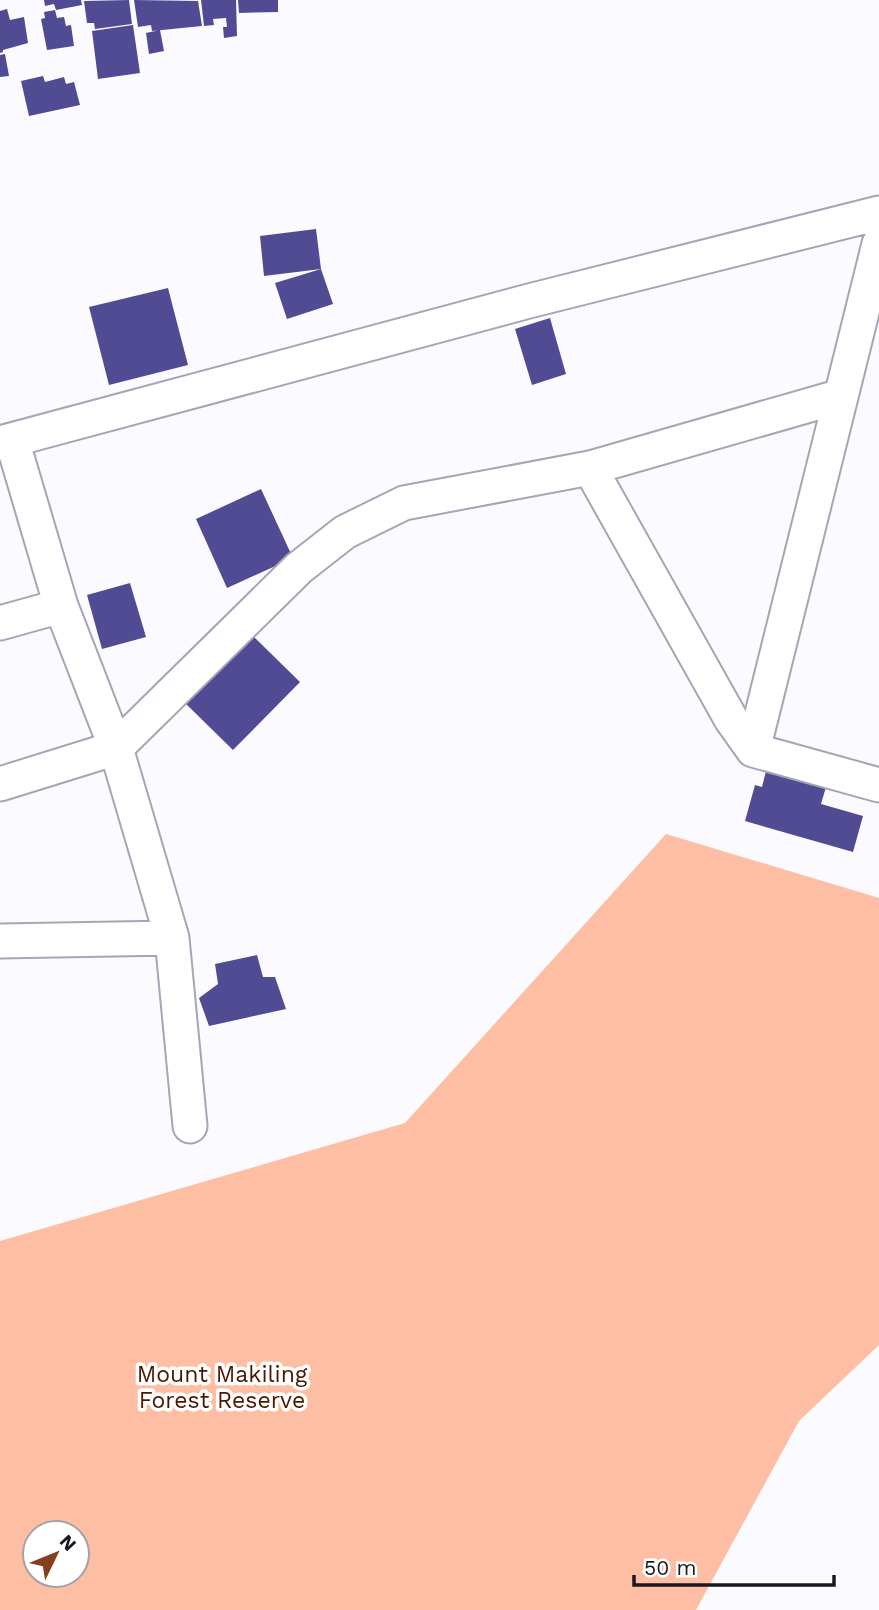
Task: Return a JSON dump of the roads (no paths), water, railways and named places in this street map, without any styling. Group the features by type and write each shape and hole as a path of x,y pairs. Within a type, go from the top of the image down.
{"street":[{"path":"190,1126 172,938 116,748 61,606 6,441 529,301 879,212"},
{"path":"753,750 879,244"},
{"path":"0,784 116,748 299,568 345,532 404,502 590,468 841,396"},
{"path":"590,468 731,719 753,750 879,785"},
{"path":"0,624 61,606"},
{"path":"0,941 172,938"}],"park label":[{"name":"Mount Makiling Forest Reserve","path":"222,1387"}]}
